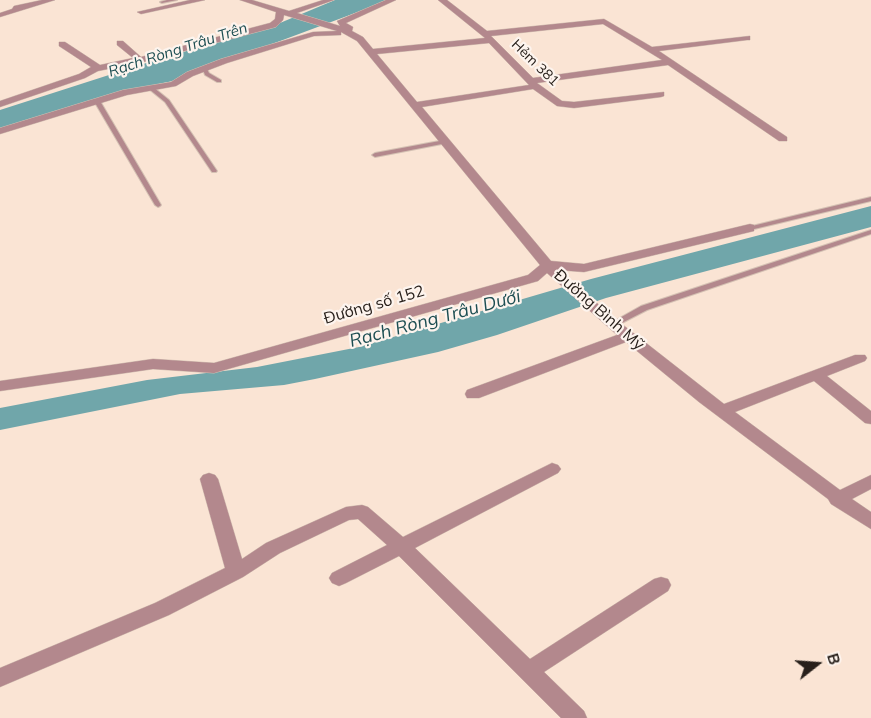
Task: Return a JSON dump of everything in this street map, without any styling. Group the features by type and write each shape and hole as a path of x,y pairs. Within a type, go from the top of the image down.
{"street":[{"path":"0,15 15,11 17,8 51,0"},
{"path":"141,12 161,5 200,0 210,7"},
{"path":"244,0 352,34"},
{"path":"0,104 82,76 98,68 140,60 273,25 286,14 330,0"},
{"path":"352,34 340,24 392,0"},
{"name":"Hẻm 381","path":"443,0 488,37 533,83 560,104 569,105 661,94"},
{"path":"161,5 172,15"},
{"path":"372,52 604,21 783,139"},
{"path":"0,131 126,92 172,84 204,68 313,34 352,34"},
{"name":"Đường Bình Mỹ","path":"352,34 372,52 551,270 627,336 722,411 837,499 871,522"},
{"path":"650,50 747,38"},
{"path":"62,44 98,68"},
{"path":"120,44 140,60"},
{"path":"415,105 516,91 533,83 669,62"},
{"path":"551,270 584,268 750,228"},
{"name":"Đường số 152","path":"0,386 153,364 214,368 533,278 551,270"},
{"path":"472,394 627,336"},
{"path":"722,411 860,358"},
{"path":"816,375 871,419"},
{"path":"339,578 552,469"},
{"path":"209,479 236,572"},
{"path":"837,499 871,481"},
{"path":"0,678 162,609 236,572 273,548 346,514 362,512 402,547 576,718"},
{"path":"527,672 661,585"}],"lane":[{"path":"161,5 175,0"},
{"path":"204,68 207,74 219,81"},
{"path":"151,88 167,101 214,171"},
{"path":"97,101 158,205"},
{"path":"375,155 445,142"},
{"path":"750,228 871,199"},
{"path":"613,324 644,308 871,232"}],"water":[{"path":"335,0 390,0 173,81 120,92 0,129 0,110 165,57 268,28"},
{"path":"871,206 871,227 606,298 497,335 438,352 284,385 180,394 0,430 0,408 147,380 257,367 359,347 591,279"}],"water label":[{"name":"Rạch Ròng Trâu Trên","path":"178,50"},
{"name":"Rạch Ròng Trâu Dưới","path":"435,319"}]}
